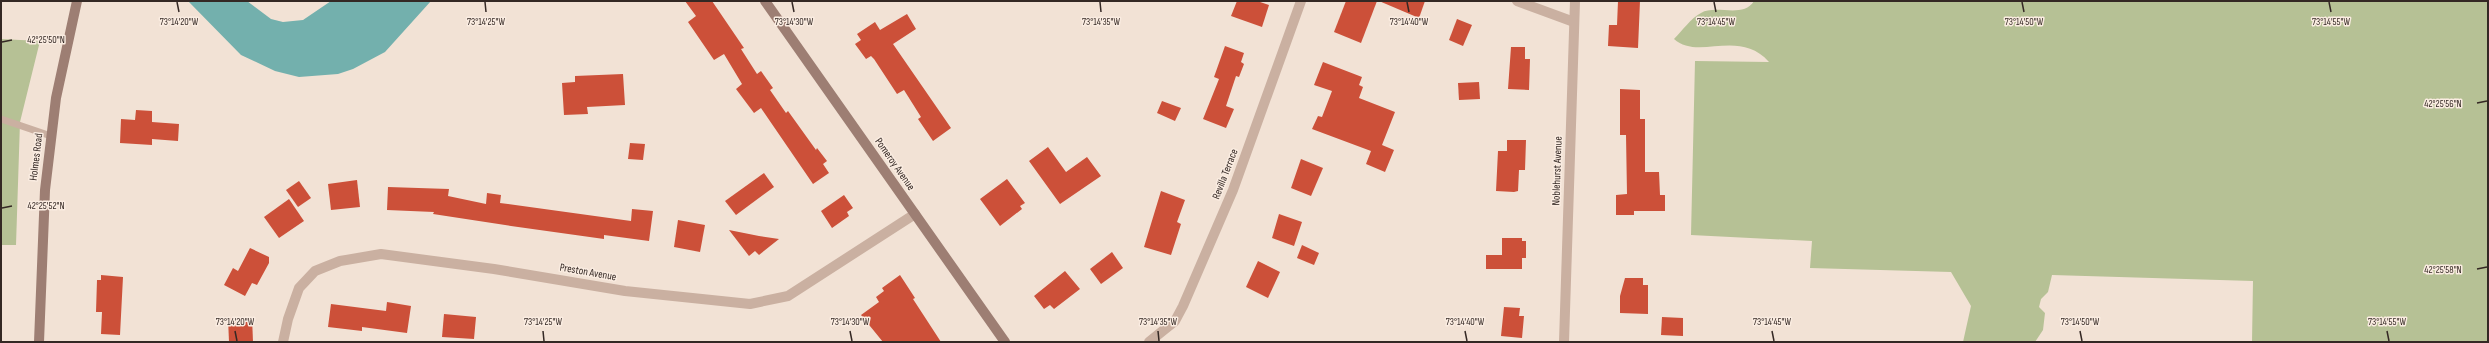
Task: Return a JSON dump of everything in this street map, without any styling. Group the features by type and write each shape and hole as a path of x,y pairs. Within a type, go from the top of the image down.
{"street":[{"name":"Holmes Road","path":"39,342 44,190 56,98 77,1"},
{"name":"Pomeroy Avenue","path":"765,1 1005,342"},
{"name":"Revilla Terrace","path":"1149,342 1174,321 1183,306 1233,190 1301,1"},
{"path":"1517,1 1574,22"},
{"name":"Noblehurst Avenue","path":"1564,342 1575,1"},
{"name":"Preston Avenue","path":"284,342 288,319 299,288 315,271 340,261 381,254 494,269 625,291 750,304 788,296 915,214"}],"lane":[{"path":"1,119 51,136"}],"green space":[{"path":"1754,1 2488,1 2488,342 2252,342 2253,281 2052,275 2048,292 2041,299 2039,307 2045,313 2043,330 2035,342 1963,342 1971,306 1951,272 1810,268 1812,241 1691,235 1695,61 1769,62 1757,52 1745,47 1695,47 1684,45 1674,39 1690,21 1701,13 1714,10 1743,9"},
{"path":"1,39 40,41 20,122 16,245 1,245"}],"water":[{"path":"188,1 247,1 271,19 283,22 303,20 331,1 431,1 385,52 353,69 338,74 299,77 275,71 241,55"}],"building":[{"path":"685,1 712,1 744,48 741,49 757,74 761,71 773,88 770,90 786,113 788,111 816,150 817,148 827,161 823,164 829,173 813,184 761,108 754,113 736,89 742,84 724,54 714,60 688,22 696,16"},
{"path":"1237,1 1257,1 1269,5 1262,27 1231,16"},
{"path":"1346,1 1377,1 1361,43 1334,32"},
{"path":"1379,1 1425,1 1419,18"},
{"path":"1618,1 1640,1 1638,48 1608,46 1609,25 1617,25"},
{"path":"907,14 916,29 893,44 951,128 933,141 918,119 921,117 904,90 897,94 874,59 871,56 866,59 855,44 861,40 857,34 875,22 880,30"},
{"path":"1457,19 1472,25 1463,46 1449,40"},
{"path":"1225,46 1244,53 1241,62 1244,64 1239,77 1236,76 1226,106 1234,109 1226,128 1203,119 1219,79 1214,77"},
{"path":"1511,47 1525,47 1525,59 1530,59 1529,90 1508,89"},
{"path":"1323,62 1362,77 1359,85 1363,87 1359,98 1395,112 1382,145 1394,150 1385,172 1366,164 1371,151 1312,129 1318,116 1322,117 1332,91 1314,85"},
{"path":"623,74 625,105 587,107 588,114 564,115 562,83 575,82 575,76"},
{"path":"1479,82 1480,99 1459,100 1458,83"},
{"path":"1620,89 1640,90 1640,119 1645,119 1645,172 1659,172 1660,195 1665,195 1665,211 1634,211 1634,215 1616,215 1616,195 1627,194 1626,135 1620,135"},
{"path":"1162,101 1181,108 1175,121 1157,113"},
{"path":"136,110 152,111 152,122 179,124 178,141 152,139 152,145 120,143 121,119 135,120"},
{"path":"1507,140 1526,140 1525,170 1519,170 1518,191 1514,192 1496,191 1498,151 1507,151"},
{"path":"630,143 645,144 643,160 628,159"},
{"path":"1048,147 1066,172 1087,157 1101,176 1060,204 1029,161"},
{"path":"1301,159 1323,168 1311,196 1291,188"},
{"path":"764,173 774,187 736,215 725,201"},
{"path":"1007,179 1025,203 1020,206 1022,209 1000,226 980,199"},
{"path":"357,180 360,207 331,210 328,184"},
{"path":"299,181 311,198 298,207 286,190"},
{"path":"388,187 449,189 448,196 486,204 487,193 501,195 500,203 631,221 632,209 653,211 649,241 604,235 604,239 433,214 434,212 387,210"},
{"path":"1161,191 1185,200 1177,222 1181,224 1171,255 1144,247"},
{"path":"844,195 853,208 847,212 849,216 832,228 821,211"},
{"path":"289,199 304,221 279,238 264,217"},
{"path":"1279,214 1302,222 1294,246 1272,238"},
{"path":"678,220 705,225 700,252 674,247"},
{"path":"729,230 779,239 759,255 755,251 749,256"},
{"path":"1502,238 1522,238 1522,241 1526,241 1526,258 1522,258 1522,269 1486,269 1486,255 1502,255"},
{"path":"1302,245 1319,253 1314,265 1297,258"},
{"path":"250,248 269,257 269,263 257,285 252,283 245,296 224,285 233,268 238,271"},
{"path":"1112,252 1123,268 1101,284 1090,269"},
{"path":"1258,261 1280,272 1268,298 1246,287"},
{"path":"1065,271 1080,289 1054,309 1050,305 1044,309 1034,296"},
{"path":"101,275 123,277 120,335 101,334 102,312 96,312 97,280 101,280"},
{"path":"900,275 915,298 913,299 941,342 883,342 861,315 879,302 876,297 884,291 882,288"},
{"path":"1625,278 1643,278 1643,285 1648,285 1648,314 1620,313 1620,296"},
{"path":"387,302 411,306 407,333 362,327 362,331 328,327 331,304 386,311"},
{"path":"1504,307 1520,308 1519,316 1524,316 1522,338 1501,336"},
{"path":"444,314 476,317 474,339 442,337"},
{"path":"252,317 253,342 229,342 228,318"},
{"path":"1662,317 1683,318 1683,336 1661,335"}]}
